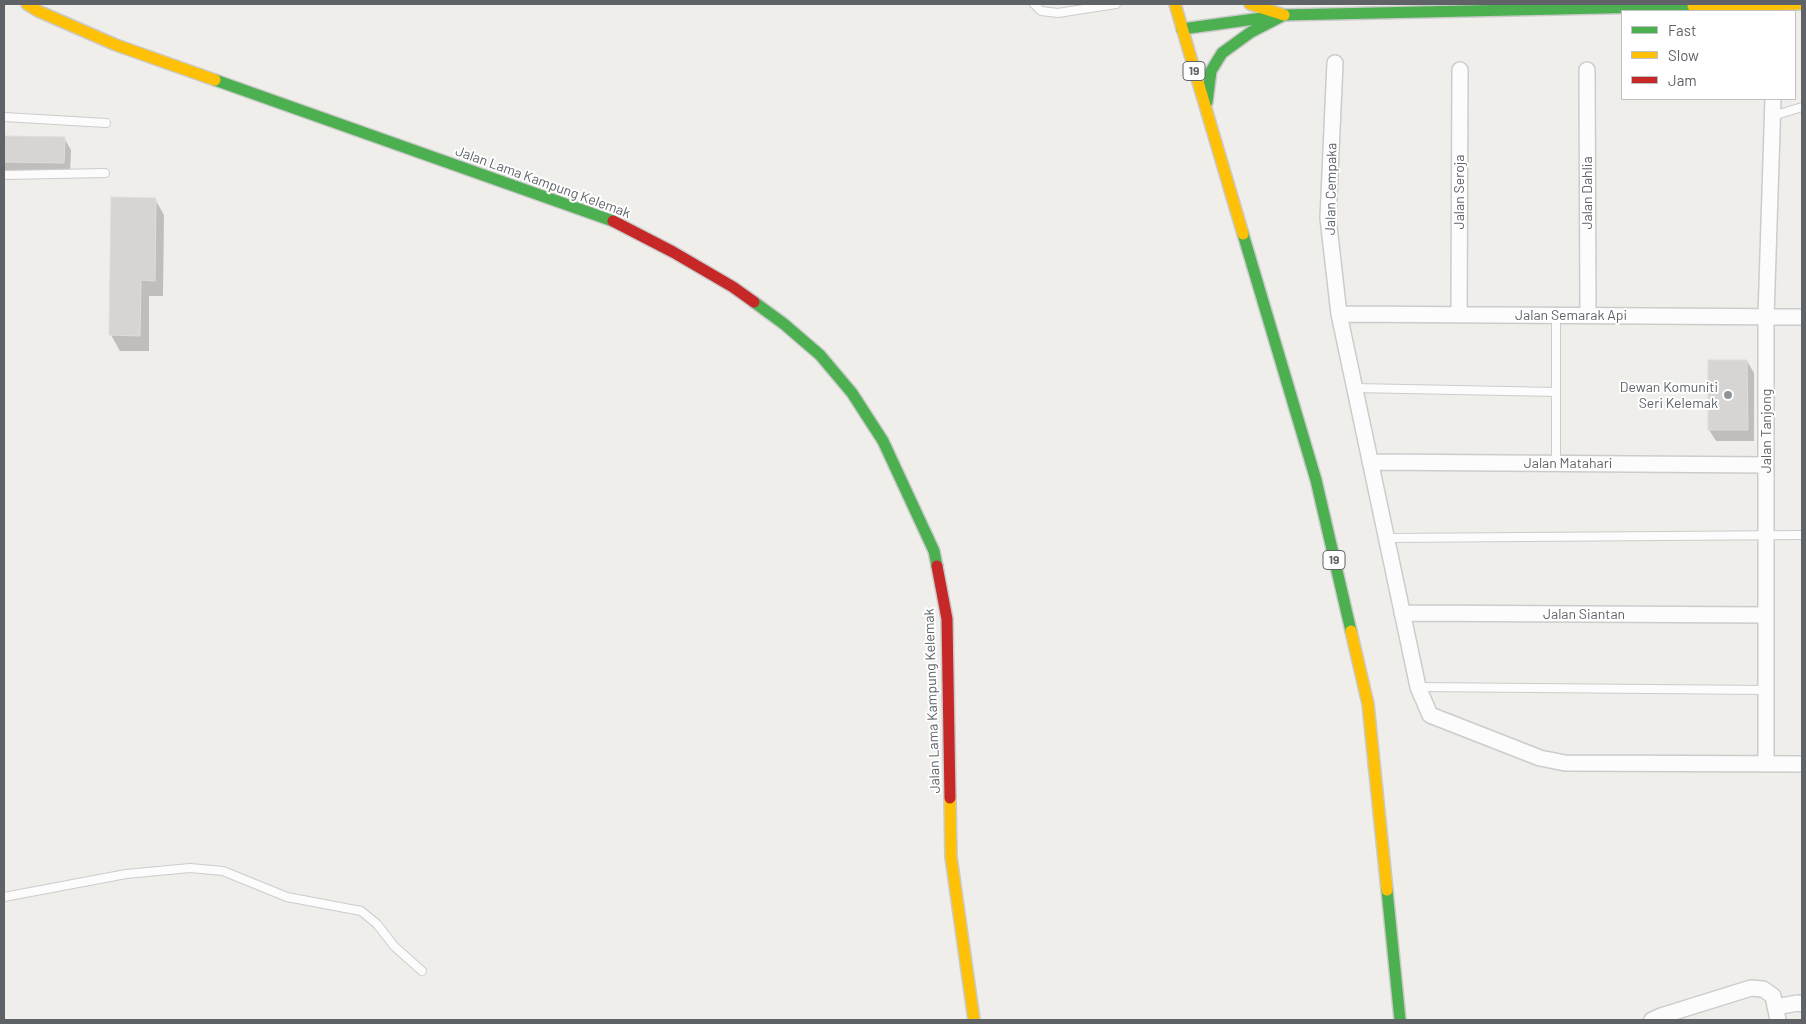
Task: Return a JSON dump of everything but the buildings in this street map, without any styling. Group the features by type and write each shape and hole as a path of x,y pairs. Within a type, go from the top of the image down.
{"street":[{"name":"Jalan Lama Kampung Kelemak","path":"26,4 116,45 620,224 733,287 784,324 820,355 852,393 883,441 934,551 942,582 948,618 951,858 974,1020"},
{"name":"19","path":"1175,4 1316,480 1368,704 1400,1020"},
{"path":"1250,4 1284,15"},
{"path":"1182,29 1232,20 1284,15 1802,4"},
{"path":"1206,112 1211,71 1222,53 1251,32 1284,15"},
{"name":"Jalan Cempaka","path":"1335,63 1328,218 1339,314 1418,687 1430,715 1540,758 1565,763 1802,764"},
{"name":"Jalan Seroja","path":"1459,315 1460,70"},
{"name":"Jalan Dahlia","path":"1587,70 1588,316"},
{"name":"Jalan Tanjong","path":"1766,764 1766,316 1773,100"},
{"name":"Jalan Semarak Api","path":"1339,314 1802,317"},
{"name":"Jalan Matahari","path":"1370,462 1766,465"},
{"name":"Jalan Siantan","path":"1402,612 1766,615"},
{"path":"1652,1020 1750,988 1763,989 1773,996 1777,1014 1802,1004"}],"lane":[{"path":"1034,4 1041,10 1058,14 1116,4"},
{"path":"1773,116 1802,108"},
{"path":"4,116 106,123"},
{"path":"4,175 105,173"},
{"path":"1556,315 1556,463"},
{"path":"1355,388 1556,392"},
{"path":"1386,538 1802,535"},
{"path":"1418,687 1766,690"},
{"path":"4,897 126,874 190,868 223,870 286,897 361,911 377,924 394,946 422,971"}],"traffic: fast":[{"path":"1182,29 1284,15 1693,6"},
{"path":"1207,102 1211,71 1222,53 1251,32 1284,15"},
{"path":"215,80 613,221"},
{"path":"1243,234 1316,480 1351,631"},
{"path":"754,302 784,324 820,355 852,393 883,441 934,551 937,566"},
{"path":"1387,890 1400,1020"}],"traffic: slow":[{"path":"27,4 38,11 116,45 215,80"},
{"path":"1175,4 1243,234"},
{"path":"1250,4 1284,15"},
{"path":"1693,6 1802,4"},
{"path":"1351,631 1368,704 1387,890"},
{"path":"950,798 951,857 974,1020"}],"traffic: jam":[{"path":"613,221 673,252 733,287 754,302"},
{"path":"937,566 947,619 950,798"}],"place":[{"name":"Dewan Komuniti Seri Kelemak","path":"1728,395"}]}
